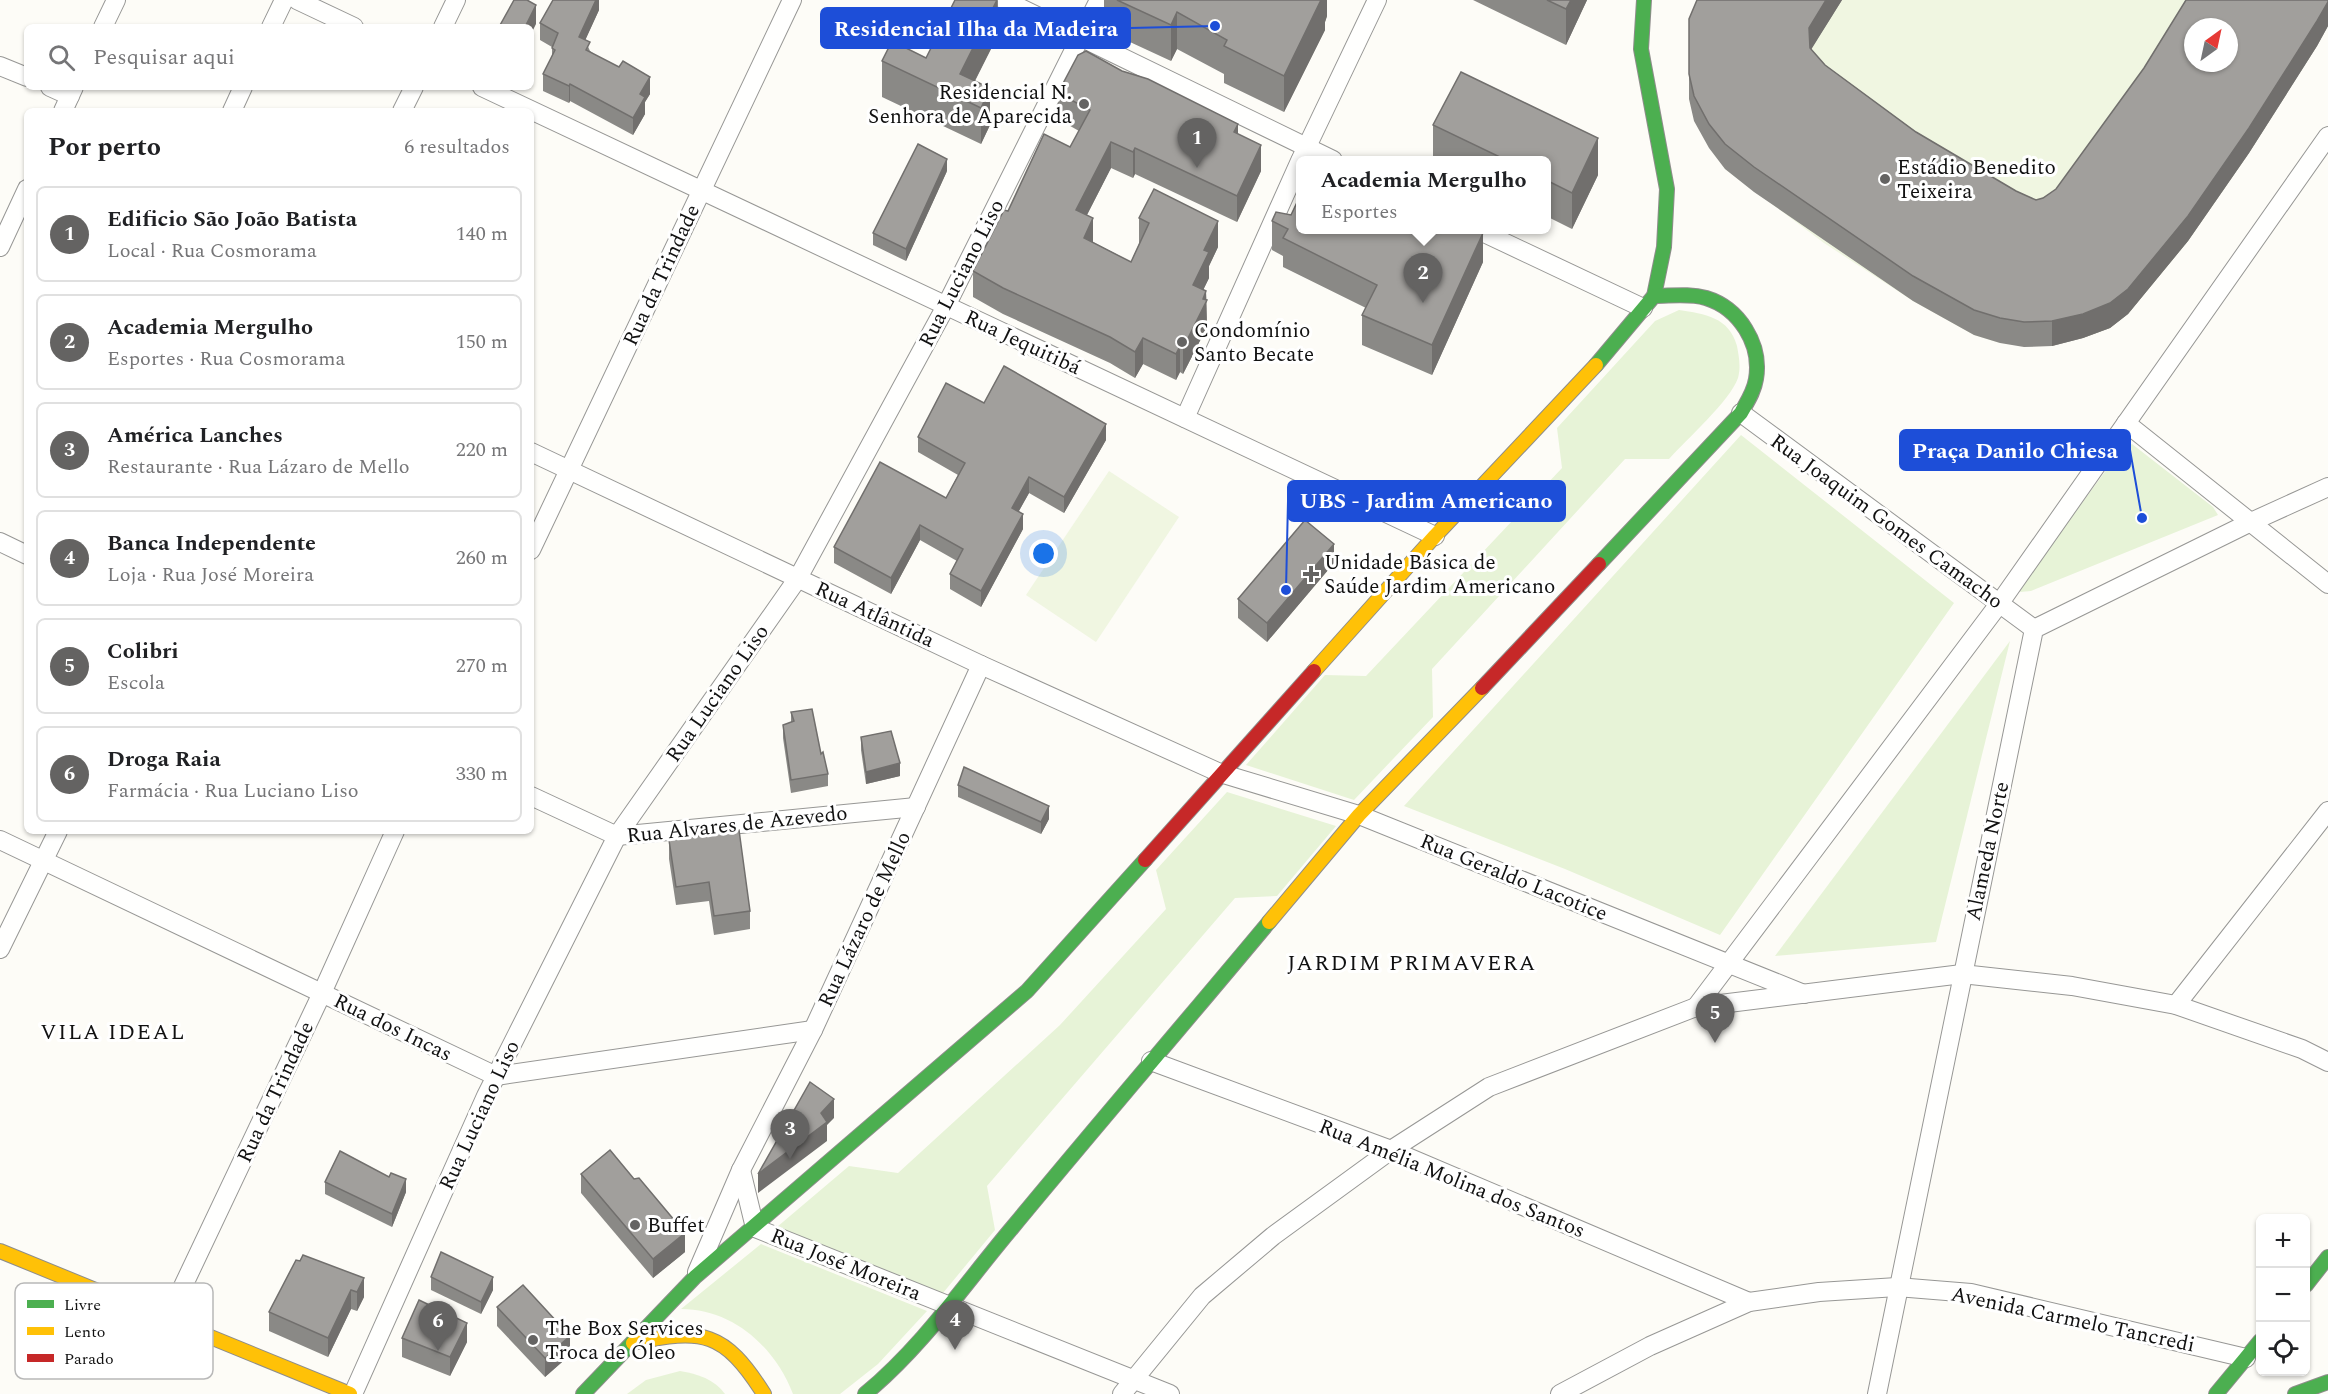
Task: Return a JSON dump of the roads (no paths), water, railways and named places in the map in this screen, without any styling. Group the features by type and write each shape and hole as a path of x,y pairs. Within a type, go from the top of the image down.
{"main road":[{"path":"583,1394 695,1277 755,1228 1027,991 1220,773 1435,536 1601,360 1649,302 1664,247 1667,189 1641,49 1644,0"},
{"path":"865,1394 889,1374 951,1307 1010,1230 1359,815 1741,413 1752,393 1758,368 1756,350 1748,330 1731,311 1710,299 1688,295 1649,302"},
{"path":"0,1251 77,1283"},
{"path":"2310,1280 2328,1257"},
{"path":"633,1343 676,1334 697,1334 715,1341 731,1353 764,1394"},
{"path":"213,1338 352,1394"},
{"path":"2216,1394 2256,1346"},
{"path":"2295,1394 2328,1382"}],"street":[{"path":"104,24 116,0"},
{"path":"272,24 284,0"},
{"path":"297,0 348,24"},
{"path":"444,24 456,0"},
{"name":"Rua da Trindade","path":"534,544 792,0"},
{"path":"1004,0 1082,37 1300,156"},
{"name":"Rua Luciano Liso","path":"352,1394 496,1077 616,836 798,578 946,306 1099,0"},
{"path":"1302,156 1377,0"},
{"path":"0,66 24,76"},
{"path":"55,90 69,98"},
{"path":"233,108 242,90"},
{"path":"404,108 412,90"},
{"name":"Rua Jequitibá","path":"488,90 526,108"},
{"name":"Rua Jequitibá","path":"534,112 1435,536"},
{"path":"1696,1007 1999,604 2126,423 2322,156 2328,136"},
{"path":"1185,418 1296,170"},
{"path":"0,246 22,211"},
{"path":"1488,234 1649,302"},
{"name":"Rua Joaquim Gomes Camacho","path":"1741,413 2034,629"},
{"path":"2126,423 2328,584"},
{"name":"Rua Atlântida","path":"534,453 981,664 1220,773"},
{"path":"2034,629 2251,522 2328,487"},
{"path":"0,542 24,554"},
{"name":"Alameda Norte","path":"1877,1394 1897,1287 2034,629"},
{"name":"Rua Lázaro de Mello","path":"695,1277 741,1170 813,1030 981,664"},
{"name":"Rua Geraldo Lacotice","path":"1220,773 1359,815 1804,994"},
{"name":"Rua Alvares de Azevedo","path":"534,797 616,836 916,807"},
{"path":"2176,1005 2328,811"},
{"path":"0,949 57,834"},
{"name":"Rua da Trindade","path":"185,1283 322,993 394,834"},
{"name":"Rua dos Incas","path":"0,840 496,1077"},
{"path":"1127,1387 1202,1296 1273,1236 1391,1150 1489,1087 1696,1007 1962,974 2072,986 2176,1005 2302,1049 2328,1062"},
{"path":"496,1077 813,1030"},
{"name":"Rua Amélia Molina dos Santos","path":"1151,1061 1391,1150 1749,1302"},
{"path":"741,1170 755,1228"},
{"name":"Rua José Moreira","path":"755,1228 951,1307 1127,1387 1170,1394"},
{"name":"Avenida Carmelo Tancredi","path":"1560,1394 1650,1346 1749,1302 1819,1292 1897,1287 1971,1293 2246,1358"}],"place":[{"name":"Residencial Ilha da Madeira","path":"1215,26"},
{"name":"Residencial N. Senhora de Aparecida","path":"1084,104"},
{"name":"Edificio São João Batista","path":"1197,168"},
{"name":"Estádio Benedito Teixeira","path":"1885,179"},
{"name":"Academia Mergulho","path":"1423,303"},
{"name":"Condomínio Santo Becate","path":"1182,342"},
{"name":"Praça Danilo Chiesa","path":"2142,518"},
{"name":"Unidade Básica de Saúde Jardim Americano","path":"1311,574"},
{"name":"UBS - Jardim Americano","path":"1286,590"},
{"name":"Colibri","path":"1715,1043"},
{"name":"América Lanches","path":"790,1159"},
{"name":"Buffet","path":"635,1225"},
{"name":"The Box Services Troca de Óleo","path":"533,1340"},
{"name":"Banca Independente","path":"955,1350"},
{"name":"Droga Raia","path":"438,1351"}],"district":[{"name":"JARDIM PRIMAVERA","path":"1412,962"},
{"name":"VILA IDEAL","path":"113,1031"}]}
